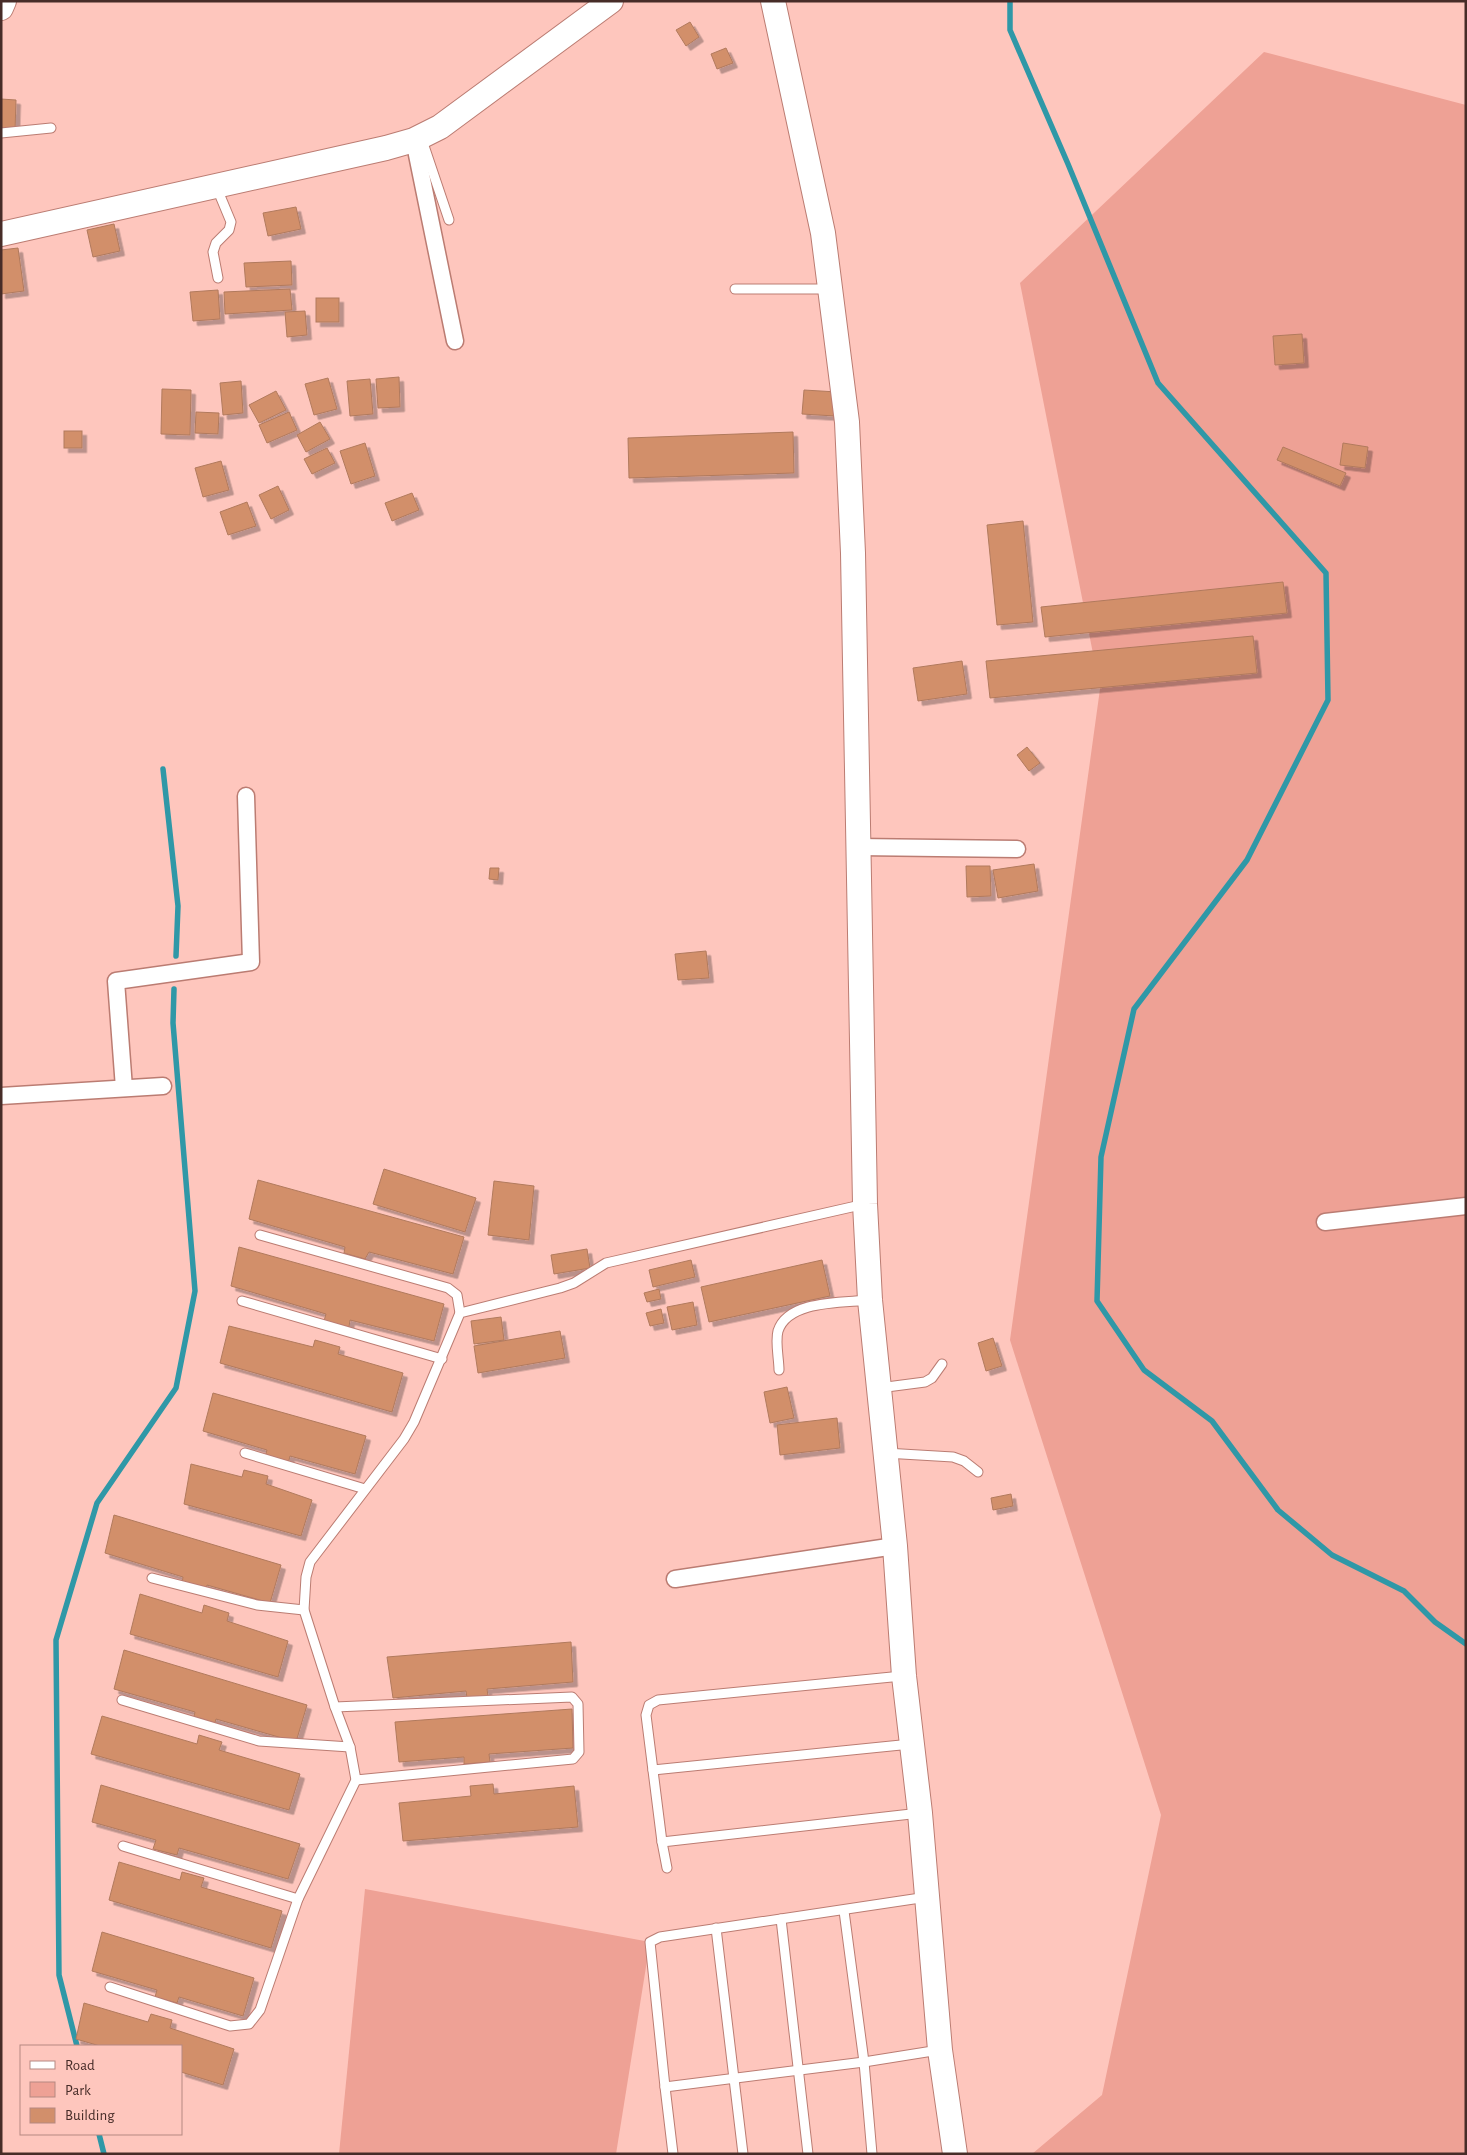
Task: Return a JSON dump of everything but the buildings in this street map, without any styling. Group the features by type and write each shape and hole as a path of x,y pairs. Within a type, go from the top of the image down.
{"street":[{"path":"1,8 4,1"},
{"path":"1,234 216,186 417,138 440,127 611,1"},
{"path":"773,1 820,220 847,422 853,553 865,1204 870,1300 895,1546 904,1676 920,1813 940,2050 955,2154"},
{"path":"417,138 455,341"},
{"path":"124,1088 116,981 251,962 246,796"},
{"path":"858,847 1017,849"},
{"path":"1,1096 163,1086"},
{"path":"1325,1222 1466,1206"},
{"path":"675,1579 895,1546"}],"lane":[{"path":"1,133 51,128"},
{"path":"417,138 449,220"},
{"path":"216,186 231,222 229,230 216,243 213,252 218,278"},
{"path":"735,289 830,289"},
{"path":"460,1313 560,1288 574,1283 606,1263 865,1204"},
{"path":"110,1987 230,2026 249,2024 260,2010 298,1900 356,1780 350,1747 304,1610 306,1577 310,1562 404,1438 414,1422 460,1313 457,1296 448,1288 260,1236"},
{"path":"779,1370 778,1332 785,1317 800,1308 870,1300"},
{"path":"242,1301 442,1359"},
{"path":"878,1388 925,1382 932,1378 942,1364"},
{"path":"245,1453 365,1488"},
{"path":"885,1453 953,1457 964,1461 978,1472"},
{"path":"152,1578 258,1605 304,1610"},
{"path":"667,1868 646,1714 649,1705 658,1700 904,1676"},
{"path":"335,1707 572,1697 578,1704 579,1752 573,1759 356,1780"},
{"path":"122,1700 260,1741 350,1747"},
{"path":"653,1770 911,1744"},
{"path":"662,1842 920,1813"},
{"path":"123,1846 298,1900"},
{"path":"673,2154 650,1942 660,1937 781,1918 844,1911 927,1897"},
{"path":"844,1911 864,2062 872,2154"},
{"path":"781,1918 808,2154"},
{"path":"716,1928 743,2154"},
{"path":"665,2087 864,2062 940,2050"}],"green space":[{"path":"1264,52 1466,105 1466,2154 1032,2154 1102,2095 1161,1815 1010,1340 1100,689 1020,283"},
{"path":"365,1889 650,1942 616,2154 339,2154"}],"waterway":[{"path":"1010,1 1010,30 1068,164 1158,383 1326,573 1328,700 1247,860 1134,1009 1101,1157 1097,1301 1144,1370 1212,1421 1278,1510 1332,1555 1404,1591 1435,1622 1466,1644"},
{"path":"163,769 178,906 176,956"},
{"path":"77,2045 59,1975 56,1640 97,1503 176,1388 195,1291 173,1023 174,989"},
{"path":"99,2135 104,2154"}]}
